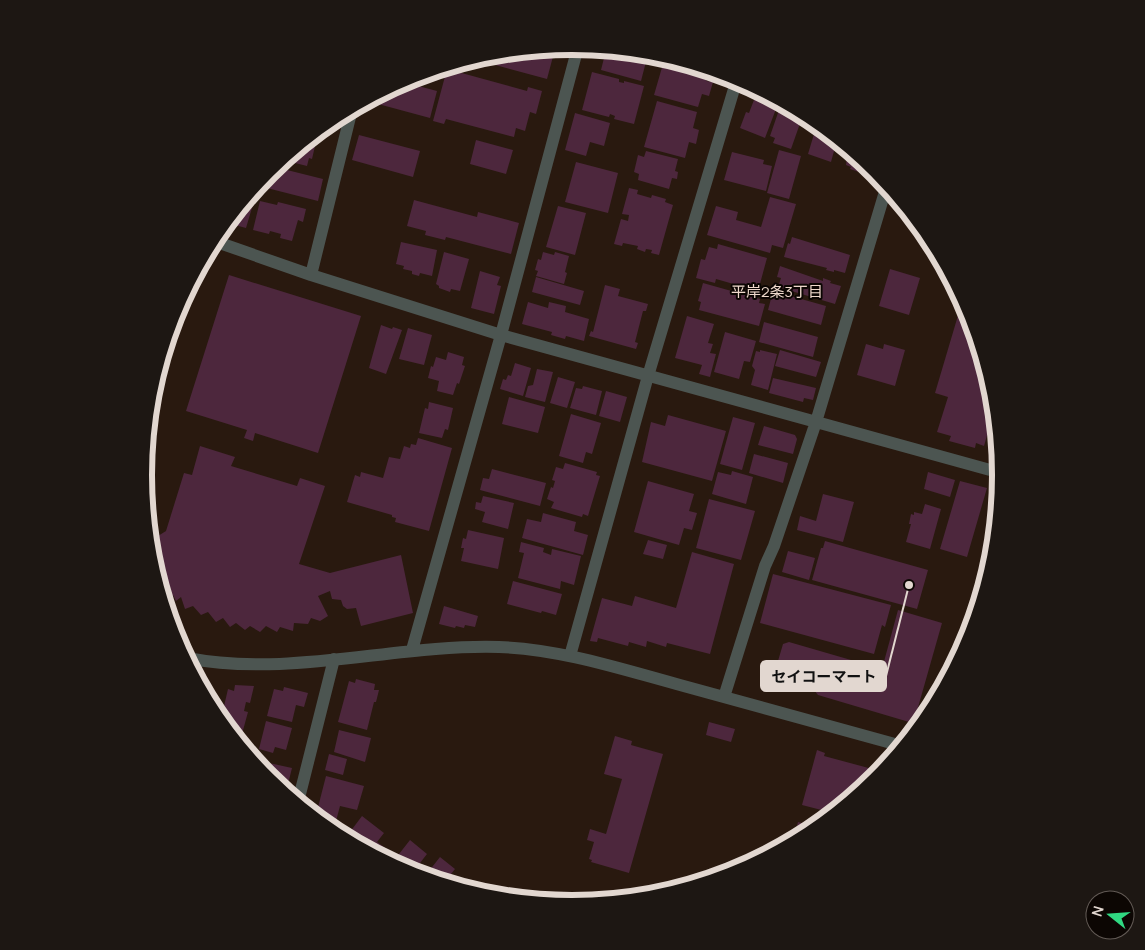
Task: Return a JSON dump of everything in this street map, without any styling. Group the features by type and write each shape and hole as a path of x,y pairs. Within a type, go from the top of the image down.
{"street":[{"path":"412,650 501,335 576,55"},
{"path":"570,656 648,376 734,88"},
{"path":"311,275 349,119"},
{"path":"724,697 765,566 774,546 816,422 884,194"},
{"path":"221,245 501,335 992,471"},
{"path":"195,659 253,665 283,664 462,646 536,650 570,656 895,744"},
{"path":"300,794 334,659"}],"building":[{"path":"553,56 547,79 489,63"},
{"path":"604,56 646,62 641,81 601,70"},
{"path":"663,65 707,77 706,81 713,82 709,96 702,94 698,107 654,95"},
{"path":"456,71 527,91 528,87 542,91 536,114 530,112 525,131 516,128 514,137 446,119 444,124 433,121 446,74"},
{"path":"592,72 619,79 619,82 624,83 624,81 644,86 634,124 614,119 615,116 610,114 609,117 582,110"},
{"path":"416,85 437,91 430,118 377,104"},
{"path":"755,97 776,108 765,138 740,128 746,112 749,113"},
{"path":"657,101 697,112 693,128 699,130 696,144 689,142 685,158 644,147"},
{"path":"779,109 800,122 791,149 773,143 775,138 770,136"},
{"path":"575,113 610,123 604,146 590,142 586,156 565,150"},
{"path":"815,132 835,148 831,162 808,154"},
{"path":"359,135 420,151 413,177 352,160"},
{"path":"476,140 513,150 506,174 470,164"},
{"path":"316,143 312,159 309,158 307,166 292,162"},
{"path":"779,150 801,156 789,199 767,193"},
{"path":"646,151 678,159 675,171 678,172 677,179 672,178 669,189 638,180 639,174 634,172 638,155 644,157"},
{"path":"732,152 764,160 763,164 772,166 766,191 724,180"},
{"path":"847,157 865,174 850,169 851,167 846,165"},
{"path":"576,162 618,173 608,213 565,202"},
{"path":"285,169 323,179 318,201 267,188"},
{"path":"629,188 638,190 637,194 651,198 652,195 666,199 665,202 673,205 659,255 651,253 652,250 646,249 645,252 637,249 638,246 623,243 622,246 614,244 621,219 628,221 629,215 622,214"},
{"path":"770,197 796,204 783,248 772,245 770,253 707,235 716,206 738,212 736,220 761,227"},
{"path":"414,200 477,217 478,212 519,223 511,254 446,237 445,240 425,235 426,231 407,226"},
{"path":"260,201 277,205 278,202 306,209 303,222 298,220 292,241 280,238 281,234 270,231 269,234 253,230"},
{"path":"254,202 246,228 235,225"},
{"path":"558,206 586,213 575,255 546,247"},
{"path":"792,237 850,255 845,273 826,270 827,268 784,257"},
{"path":"401,242 437,250 432,276 420,273 419,276 412,274 412,271 403,269 404,266 396,264"},
{"path":"718,244 767,258 758,291 716,279 715,283 696,278 701,259 705,260 709,247 717,249"},
{"path":"444,252 469,259 460,291 451,289 450,292 439,288 436,284"},
{"path":"543,252 554,255 555,252 569,256 564,284 536,276 538,271 535,270 538,259 541,260"},
{"path":"780,266 823,281 823,278 831,281 830,283 841,286 835,304 778,287 781,278 777,277"},
{"path":"890,269 920,278 909,315 879,306"},
{"path":"480,271 500,277 497,285 501,286 494,314 471,308"},
{"path":"229,275 361,316 318,453 255,433 253,441 244,438 247,430 186,411"},
{"path":"536,277 584,291 580,305 532,292"},
{"path":"703,283 760,299 759,303 765,304 759,326 699,310 701,302 698,301"},
{"path":"605,285 620,289 618,296 648,304 646,311 643,311 635,342 638,343 636,349 589,336 591,331 593,332"},
{"path":"773,291 826,306 821,325 768,310"},
{"path":"528,302 548,308 549,302 566,306 565,312 589,319 584,341 566,336 565,339 551,335 552,332 522,324"},
{"path":"959,311 978,366 989,420 990,426 984,446 976,443 975,448 949,441 951,436 937,432 948,397 935,393"},
{"path":"687,316 714,324 708,343 713,344 710,353 716,354 710,377 699,374 702,365 675,358"},
{"path":"764,322 818,337 813,357 759,342"},
{"path":"381,325 402,330 386,374 369,368"},
{"path":"408,328 432,335 424,365 399,359"},
{"path":"725,332 756,341 750,362 744,361 739,379 714,372"},
{"path":"866,344 883,349 884,344 905,350 895,386 857,375"},
{"path":"760,350 777,354 768,390 751,385 755,370 752,366 756,351 760,352"},
{"path":"780,350 821,362 816,377 775,366"},
{"path":"448,352 464,357 462,365 465,366 453,395 437,391 439,381 428,378 436,357 446,360"},
{"path":"515,363 531,368 523,396 500,389 503,379 506,380 508,375 511,376"},
{"path":"537,369 553,372 545,402 525,397 528,386 533,385"},
{"path":"558,377 575,382 567,408 550,403"},
{"path":"773,378 816,388 813,400 804,398 803,402 769,393"},
{"path":"583,386 602,391 596,415 570,408 576,388 582,389"},
{"path":"606,391 627,397 620,422 599,416"},
{"path":"509,397 545,407 538,433 502,424"},
{"path":"429,402 453,408 448,430 445,429 442,438 419,433 425,408 428,409"},
{"path":"571,414 601,423 592,454 586,452 583,463 559,456"},
{"path":"668,415 726,431 712,481 642,462 651,422 665,426"},
{"path":"733,417 755,423 742,470 720,464"},
{"path":"764,426 795,435 797,439 793,454 758,445"},
{"path":"418,438 452,448 429,531 395,522 396,518 392,517 392,515 347,502 355,475 360,477 361,472 383,478 389,457 400,459 404,446 410,448 411,444 416,445"},
{"path":"200,446 235,457 231,466 297,486 300,478 325,486 299,564 330,573 401,555 413,613 361,626 356,608 347,609 343,606 341,600 332,599 330,591 318,596 328,616 320,621 311,618 308,624 294,623 293,631 280,627 277,632 266,626 260,632 250,626 245,630 236,623 230,627 223,618 216,622 208,612 201,615 193,606 185,609 181,597 176,601 173,595 171,598 157,536 166,531 184,473 192,475"},
{"path":"754,454 788,463 783,483 749,473"},
{"path":"565,463 597,472 596,475 600,476 588,516 583,514 582,517 551,508 554,502 547,499 555,481 552,480 556,467 563,469"},
{"path":"492,469 546,483 540,506 480,490 483,478 489,479"},
{"path":"732,471 753,477 746,504 712,494 718,472 731,475"},
{"path":"928,472 955,480 950,497 924,489"},
{"path":"648,481 694,494 689,511 697,513 692,530 684,528 679,545 634,532"},
{"path":"960,481 987,488 967,557 940,549"},
{"path":"823,494 854,502 843,542 797,530 800,516 816,521"},
{"path":"483,496 514,503 508,529 482,522 485,512 475,509 476,502 481,503"},
{"path":"709,499 755,511 741,560 696,548"},
{"path":"925,504 941,509 930,549 906,542 911,524 909,524 911,514 914,515 914,512 922,514"},
{"path":"543,513 576,522 574,531 588,535 583,555 522,538 527,519 541,522"},
{"path":"468,530 504,538 498,569 461,561 464,548 461,548 463,538 466,539"},
{"path":"648,540 667,545 663,559 643,554"},
{"path":"825,541 928,570 917,609 812,580 821,548 823,548"},
{"path":"521,542 544,548 543,552 551,555 552,549 581,556 574,585 561,581 560,589 518,578 524,553 519,552"},
{"path":"788,551 815,558 809,580 782,572"},
{"path":"692,552 734,564 710,654 667,643 666,647 647,641 646,647 629,642 628,646 598,638 597,642 590,641 602,598 632,606 635,596 676,608"},
{"path":"773,574 891,605 885,627 882,625 874,654 760,623"},
{"path":"513,581 562,594 556,615 507,604"},
{"path":"444,606 478,616 475,627 465,625 464,628 456,626 455,628 439,624"},
{"path":"898,610 942,623 915,718 909,722 818,695 814,690 792,684 778,661 783,644 789,642 882,669"},
{"path":"356,679 375,684 374,690 379,690 367,730 338,722 349,681 355,683"},
{"path":"235,685 254,686 250,703 246,702 244,711 248,712 242,734 223,709 228,689 234,691"},
{"path":"284,687 308,693 304,707 296,705 292,722 267,716 274,689 283,691"},
{"path":"266,721 292,728 286,750 275,747 273,753 259,749"},
{"path":"709,722 735,729 731,742 706,735"},
{"path":"339,730 371,738 365,762 334,752"},
{"path":"615,736 632,741 631,745 663,754 629,873 591,862 592,860 589,859 594,842 587,840 590,829 606,834 622,779 604,774"},
{"path":"817,750 825,753 824,756 872,769 824,811 802,805"},
{"path":"329,754 347,759 343,775 325,770"},
{"path":"267,763 292,768 288,784"},
{"path":"326,776 364,786 357,810 340,806 336,821 318,808"},
{"path":"362,816 384,833 374,845 350,831"},
{"path":"798,822 806,824 796,830"},
{"path":"410,840 427,854 418,865 397,856"},
{"path":"377,842 388,850 387,852 375,846"},
{"path":"440,857 455,869 451,874 456,878 437,873 430,870"}],"place":[{"name":"セイコーマート","path":"909,585"}],"district":[{"name":"平岸2条3丁目","path":"777,291"}]}
